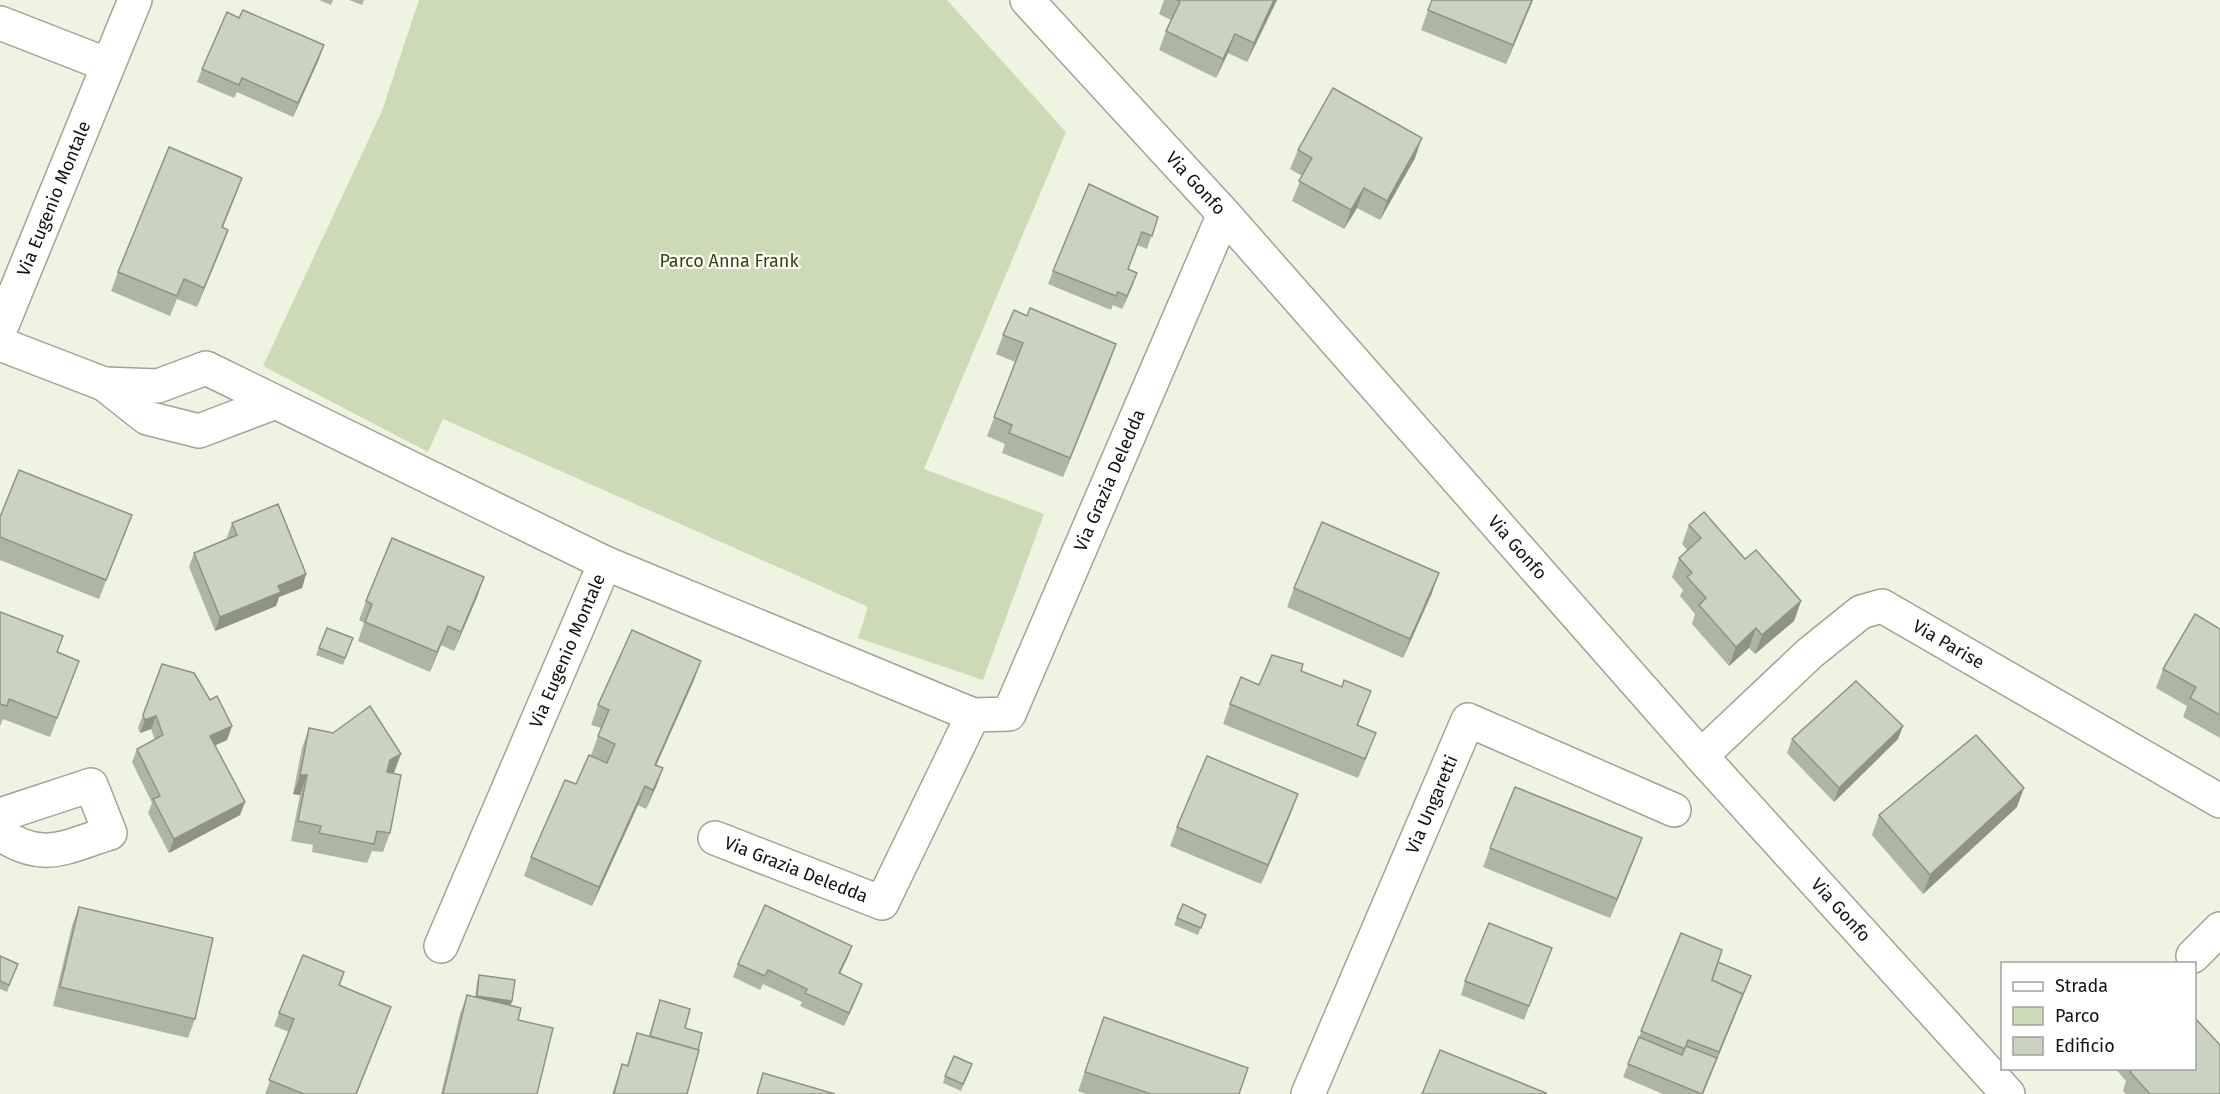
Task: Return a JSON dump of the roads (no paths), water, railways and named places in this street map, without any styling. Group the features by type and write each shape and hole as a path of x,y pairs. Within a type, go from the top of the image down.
{"street":[{"name":"Via Eugenio Montale","path":"0,330 135,0"},
{"name":"Via Gonfo","path":"1027,0 1224,214 1701,756 2008,1094"},
{"path":"0,23 108,65"},
{"name":"Via Grazia Deledda","path":"604,563 973,715 1009,714 1224,214"},
{"name":"Via Eugenio Montale","path":"0,344 104,384 147,418 199,431 273,403"},
{"name":"Via Eugenio Montale","path":"104,384 158,386 206,368 273,403 604,563 441,946"},
{"name":"Via Parise","path":"1701,756 1810,653 1861,612 1882,606 2220,801"},
{"name":"Via Grazia Deledda","path":"715,838 882,903 973,715"},
{"name":"Via Ungaretti","path":"1308,1094 1468,720 1674,810"},
{"path":"0,815 91,785 110,833 48,852 18,846 0,834"},
{"path":"2193,956 2220,928"}],"park label":[{"name":"Parco Anna Frank","path":"729,261"}]}
